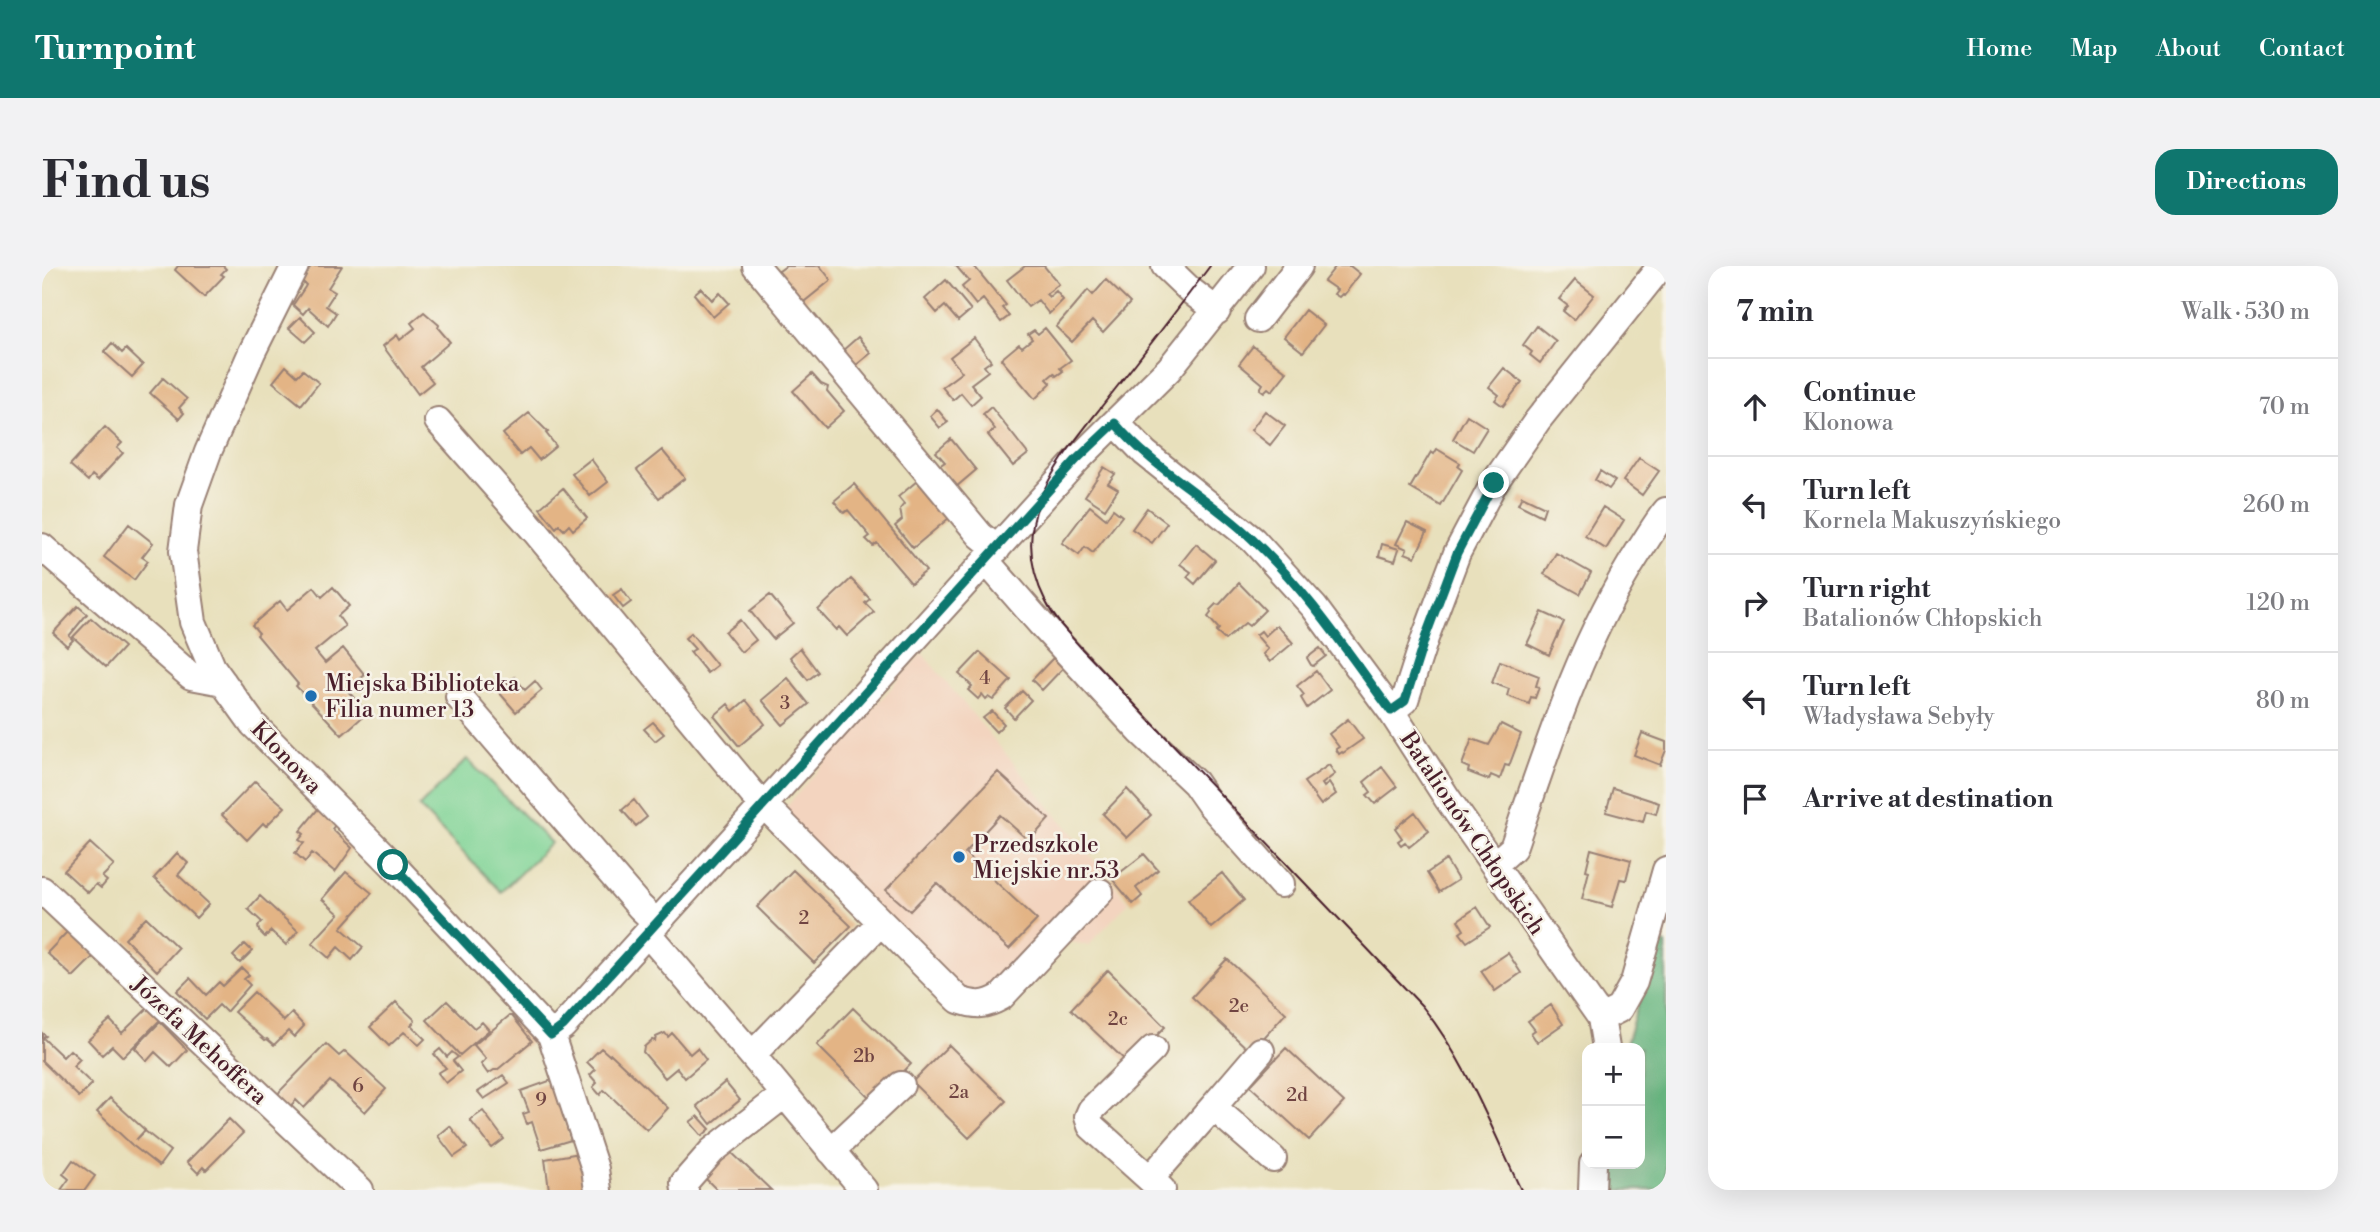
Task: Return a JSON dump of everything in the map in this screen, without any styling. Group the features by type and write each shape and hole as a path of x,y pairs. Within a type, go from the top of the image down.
{"street":[{"name":"Klonowa","path":"295,266 252,352 208,452 190,505 183,551 193,621 212,667 253,724 393,865 551,1035 595,1169 598,1190"},
{"path":"756,266 980,535 991,555 1040,623 1140,731 1195,783 1209,803 1281,884"},
{"path":"1165,266 1217,311"},
{"path":"551,1035 563,1026 1077,459 1169,369 1251,266"},
{"path":"1258,319 1299,266"},
{"path":"1391,711 1405,701 1457,553 1494,483 1537,421 1661,266"},
{"path":"438,421 535,531 764,805 959,1000 974,1005 988,1005 1001,997 1100,892"},
{"name":"Batalionów Chłopskich","path":"1115,423 1139,447 1240,527 1314,607 1391,711 1447,797 1601,1018 1605,1043"},
{"path":"1494,864 1513,848 1563,702 1587,646 1622,578 1666,511"},
{"path":"42,547 191,676 223,682"},
{"path":"459,697 640,907 652,928 783,1095 864,1190"},
{"path":"1601,1018 1619,1009 1634,982 1666,870"},
{"name":"Józefa Mehoffera","path":"42,890 360,1190"},
{"path":"752,1055 881,922"},
{"path":"1153,1049 1091,1110 1088,1117 1091,1126 1156,1184 1213,1107 1261,1051"},
{"path":"831,1151 901,1086"},
{"path":"685,1190 684,1183 712,1151 783,1095"},
{"path":"1213,1107 1273,1159"},
{"path":"1592,1190 1593,1169"}],"shaded area":[{"name":"Przedszkole Miejskie nr.53","path":"922,653 1129,902 1089,945 1069,942 992,1022 781,812"}],"green space":[{"path":"467,759 551,843 501,892 419,807"},
{"path":"1656,942 1666,944 1666,1190 1606,1190 1604,1169 1645,1169 1645,1043 1626,1043"}],"building":[{"path":"178,266 223,266 226,269 221,274 224,276 204,297 175,270"},
{"path":"311,266 342,266 328,288 335,292 326,306 336,313 328,326 308,308 303,314 293,305 306,285 302,281"},
{"path":"786,266 820,266 831,280 800,305 775,274"},
{"path":"956,266 974,266 1006,305 1002,308 1009,316 1001,322 983,299 976,305 962,287 969,281"},
{"path":"1025,266 1044,266 1059,284 1046,294 1049,297 1056,291 1063,300 1049,314 1038,300 1028,307 1007,280"},
{"path":"1336,266 1350,266 1360,274 1344,295 1339,297 1334,294 1337,290 1324,281"},
{"path":"946,280 971,310 958,321 945,306 937,313 925,299"},
{"path":"1106,280 1130,303 1103,332 1092,321 1072,342 1056,327 1088,290 1093,295"},
{"path":"1575,280 1594,295 1574,320 1563,311 1568,306 1559,299"},
{"path":"701,288 712,300 720,293 729,303 713,317 694,294"},
{"path":"1305,310 1324,325 1303,352 1284,337"},
{"path":"424,312 439,325 438,328 450,342 421,367 433,382 418,394 383,346 397,335 400,340 415,328 411,323"},
{"path":"300,317 315,332 305,342 289,328"},
{"path":"1537,326 1556,341 1540,363 1523,345"},
{"path":"1045,328 1071,360 1060,368 1063,371 1056,376 1054,373 1047,379 1051,383 1035,399 1001,359 1019,344 1022,347 1032,339 1028,334 1034,330 1038,334"},
{"path":"858,337 871,353 855,366 842,351"},
{"path":"974,338 991,361 984,366 988,371 971,384 981,396 971,405 961,393 953,400 942,387 962,372 950,357"},
{"path":"112,343 122,353 126,349 143,365 132,377 104,352"},
{"path":"1253,346 1287,372 1272,391 1268,388 1264,392 1260,389 1263,384 1239,364"},
{"path":"286,366 297,376 303,370 319,383 301,405 273,382"},
{"path":"1504,368 1522,382 1503,406 1495,400 1499,395 1489,387"},
{"path":"812,374 828,387 827,391 844,411 825,428 793,391"},
{"path":"163,378 187,399 179,408 184,413 179,419 150,393"},
{"path":"991,407 1028,454 1013,466 988,435 995,429 983,414"},
{"path":"937,409 948,422 940,428 930,416"},
{"path":"1265,411 1285,426 1270,445 1251,430"},
{"path":"529,413 548,432 546,433 556,446 539,460 529,448 520,455 503,434"},
{"path":"1467,415 1487,428 1473,451 1453,439"},
{"path":"105,427 122,443 117,448 123,453 98,480 92,475 88,481 70,465"},
{"path":"951,439 976,470 956,487 939,466 945,462 936,452"},
{"path":"1437,449 1460,463 1458,467 1462,470 1441,506 1410,488 1431,452 1434,454"},
{"path":"662,450 685,478 659,498 637,470"},
{"path":"1639,458 1659,471 1642,495 1623,481"},
{"path":"591,459 608,482 590,496 572,474"},
{"path":"1104,467 1115,474 1108,483 1118,489 1105,509 1085,496"},
{"path":"1600,471 1615,481 1609,489 1595,480"},
{"path":"917,481 949,518 913,548 895,526 902,520 900,509 904,504 898,497"},
{"path":"854,484 926,571 911,583 877,543 873,546 866,539 870,536 848,510 844,513 834,501"},
{"path":"563,488 587,518 573,530 569,525 564,530 559,525 556,528 540,508"},
{"path":"1522,496 1545,507 1542,516 1518,504"},
{"path":"1090,506 1106,519 1113,509 1122,516 1093,553 1085,547 1079,555 1062,543"},
{"path":"1603,507 1624,520 1606,549 1585,536"},
{"path":"1147,508 1167,523 1152,543 1132,529"},
{"path":"1407,522 1427,532 1415,557 1405,553 1407,549 1396,544"},
{"path":"129,524 153,543 142,557 148,561 134,580 104,557"},
{"path":"1196,544 1215,560 1195,584 1187,577 1191,572 1180,564"},
{"path":"1382,544 1399,549 1395,561 1379,556"},
{"path":"1556,553 1591,573 1580,594 1544,574"},
{"path":"851,579 870,599 865,603 874,612 847,636 839,627 836,630 818,610"},
{"path":"1239,583 1265,610 1249,626 1245,623 1225,640 1216,632 1219,629 1208,617 1210,610 1216,604 1219,605"},
{"path":"314,587 322,597 333,587 349,606 338,616 345,626 315,651 325,663 343,648 365,675 357,681 360,684 357,687 354,684 347,690 367,713 342,735 296,686 298,684 257,635 259,633 252,625 280,601 287,610"},
{"path":"622,589 631,602 623,608 613,595"},
{"path":"770,595 793,623 773,639 750,611"},
{"path":"78,606 87,614 69,636 73,640 67,646 53,633"},
{"path":"1542,612 1564,622 1549,655 1527,644"},
{"path":"91,618 124,647 106,667 73,637"},
{"path":"740,620 756,640 741,652 725,632"},
{"path":"1277,625 1293,643 1270,662 1263,654 1268,649 1256,635 1261,631 1265,636"},
{"path":"691,633 717,665 707,673 690,652 695,649 685,638"},
{"path":"800,648 818,672 808,680 790,657"},
{"path":"1320,648 1326,656 1313,666 1307,658"},
{"path":"980,652 1011,680 993,700 988,697 986,699 982,694 978,699 968,690 972,686 959,674"},
{"path":"1053,658 1063,668 1042,690 1032,680"},
{"path":"1500,661 1539,676 1536,686 1539,687 1535,698 1531,697 1529,704 1507,696 1509,689 1492,683"},
{"path":"1316,671 1330,690 1307,708 1301,698 1304,695 1297,686"},
{"path":"515,677 525,690 535,681 542,690 516,712 498,691"},
{"path":"788,678 809,704 783,725 762,700"},
{"path":"1022,691 1031,700 1014,718 1005,708"},
{"path":"746,700 765,724 739,746 714,716 728,704 733,711"},
{"path":"992,711 1004,724 996,732 983,718"},
{"path":"1348,719 1363,739 1339,754 1336,749 1339,747 1329,734"},
{"path":"653,722 664,734 655,741 644,729"},
{"path":"1501,724 1521,734 1509,766 1505,765 1500,779 1491,775 1489,780 1468,772 1469,768 1462,765 1472,739 1489,745"},
{"path":"1642,733 1666,742 1660,765 1634,755"},
{"path":"1329,765 1335,774 1322,784 1324,787 1329,783 1336,794 1321,805 1304,782"},
{"path":"1382,767 1397,787 1375,804 1367,795 1371,792 1364,782"},
{"path":"998,772 1049,819 1029,841 1000,815 965,853 1037,920 1009,949 937,883 910,911 886,890"},
{"path":"255,781 285,807 266,826 263,823 247,840 222,815"},
{"path":"1613,788 1659,803 1656,814 1646,811 1643,822 1606,812"},
{"path":"1127,789 1151,815 1127,838 1103,814"},
{"path":"634,800 647,817 636,826 622,810"},
{"path":"318,809 335,825 332,829 352,848 335,872 312,853 305,862 295,853 304,843 299,840 304,834 300,831"},
{"path":"1415,812 1429,831 1409,847 1405,842 1401,845 1398,841 1402,838 1395,828"},
{"path":"90,843 114,865 102,877 107,881 101,888 96,884 88,893 64,871"},
{"path":"1591,849 1631,860 1626,880 1620,879 1612,907 1582,899"},
{"path":"177,853 188,863 178,875 209,904 196,918 154,878"},
{"path":"1144,854 1158,870 1136,888 1142,896 1133,904 1112,879"},
{"path":"1446,860 1458,880 1439,892 1427,873"},
{"path":"793,870 851,926 814,963 757,907"},
{"path":"346,872 372,893 341,928 363,947 352,960 338,947 329,958 312,943 339,914 322,899"},
{"path":"1222,873 1244,900 1211,928 1188,900"},
{"path":"260,896 298,931 286,945 271,931 265,937 259,931 258,926 262,922 248,909"},
{"path":"1477,907 1490,927 1467,942 1460,933 1464,930 1458,920"},
{"path":"146,917 178,948 157,971 125,939"},
{"path":"68,931 94,956 73,977 47,953"},
{"path":"245,944 252,951 240,963 233,956"},
{"path":"1508,953 1521,973 1495,991 1481,971"},
{"path":"1227,959 1286,1013 1251,1052 1192,997"},
{"path":"242,968 249,975 244,979 250,985 226,1012 219,1005 205,1019 177,991 190,978 206,995 219,982 223,986"},
{"path":"1108,970 1165,1027 1129,1064 1071,1009"},
{"path":"254,992 284,1021 292,1013 304,1026 294,1037 288,1031 274,1045 265,1040 234,1012"},
{"path":"447,1001 474,1028 482,1022 489,1030 460,1055 427,1020"},
{"path":"396,1002 414,1019 411,1025 425,1039 419,1045 404,1032 389,1046 370,1027"},
{"path":"1551,1005 1563,1024 1537,1042 1531,1033 1535,1030 1528,1021"},
{"path":"150,1006 162,1018 123,1057 112,1046 102,1055 88,1040 110,1020 122,1033"},
{"path":"853,1008 911,1064 874,1102 817,1045"},
{"path":"512,1016 532,1041 497,1070 488,1074 481,1064 486,1059 474,1045"},
{"path":"160,1022 187,1050 171,1067 155,1052 147,1061 135,1048"},
{"path":"42,1033 46,1036 43,1038 63,1057 70,1050 80,1059 73,1066 92,1084 79,1097 42,1061"},
{"path":"665,1033 668,1037 672,1033 690,1054 697,1048 706,1060 685,1078 677,1068 665,1078 643,1052 644,1047 652,1040 655,1041 656,1037"},
{"path":"326,1044 339,1056 345,1051 386,1089 365,1112 330,1081 304,1108 296,1100 286,1111 275,1100 280,1091"},
{"path":"949,1045 1006,1101 969,1138 912,1082"},
{"path":"601,1048 611,1054 668,1108 647,1130 604,1090 600,1095 593,1087 597,1083 590,1075 595,1070 587,1062"},
{"path":"1286,1048 1344,1102 1309,1140 1250,1086"},
{"path":"440,1049 447,1057 452,1052 458,1057 453,1061 461,1071 446,1083 438,1073 446,1068 434,1054"},
{"path":"503,1075 509,1083 484,1099 478,1092"},
{"path":"552,1080 571,1140 541,1149 532,1122 527,1124 523,1114 529,1112 521,1091"},
{"path":"725,1082 740,1100 711,1124 697,1106"},
{"path":"110,1098 145,1130 136,1140 145,1131 170,1151 159,1166 97,1112"},
{"path":"483,1111 504,1139 492,1148 470,1120"},
{"path":"698,1116 710,1129 702,1136 690,1122"},
{"path":"229,1119 243,1133 206,1170 203,1167 198,1173 187,1162"},
{"path":"450,1126 467,1148 454,1157 438,1136"},
{"path":"729,1150 771,1190 717,1190 703,1176"},
{"path":"580,1153 585,1190 549,1190 545,1159"},
{"path":"73,1160 95,1176 85,1190 61,1190 69,1179 63,1174"}],"tram line":[{"path":"1210,266 1057,467 1043,492 1034,517 1031,544 1034,572 1050,609 1082,649 1422,1006 1465,1072 1521,1190"}],"place":[{"name":"Miejska Biblioteka Filia numer 13","path":"311,696"},
{"name":"Przedszkole Miejskie nr.53","path":"959,857"}],"route":[{"path":"393,865 551,1035 563,1026 648,934 1077,459 1115,423 1146,453 1253,540 1331,628 1391,711 1405,701 1457,553 1494,483"}]}
